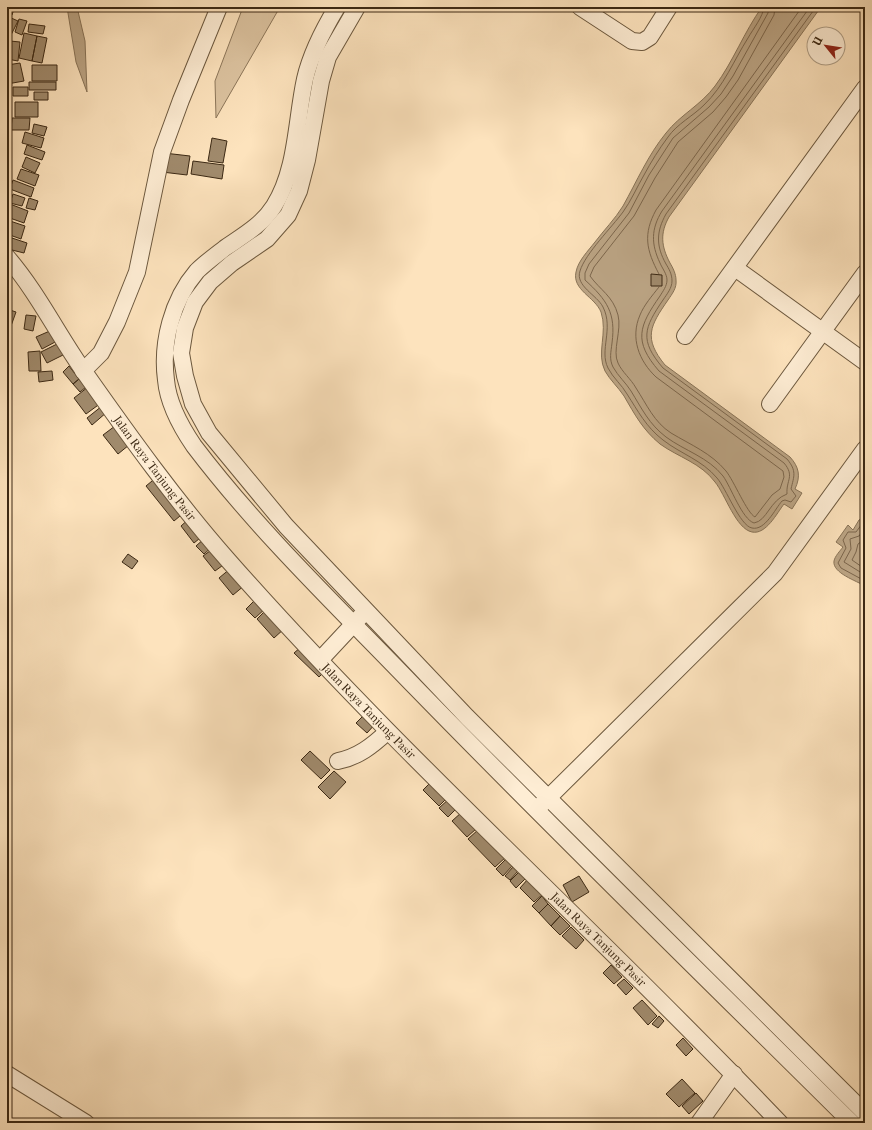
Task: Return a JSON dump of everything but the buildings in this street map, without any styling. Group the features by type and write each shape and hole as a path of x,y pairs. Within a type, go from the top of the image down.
{"street":[{"path":"84,371 101,353 117,322 137,272 162,152 180,100 219,7"},
{"path":"338,7 328,21 311,58 305,78 292,156 284,186 274,206 256,227 222,250 198,271 181,295 170,324 165,352 166,382 175,414 193,444 272,539 537,809 852,1123"},
{"path":"356,7 328,57 321,81 308,160 301,185 288,215 267,239 232,263 210,282 196,302 185,328 181,353 185,376 193,404 209,433 286,526 467,717 865,1113"},
{"path":"580,7 632,41 642,42 650,37 669,7"},
{"path":"685,336 865,88"},
{"name":"Jalan Raya Tanjung Pasir","path":"7,257 31,286 84,371 150,464 210,539 387,732 734,1074 780,1123"},
{"path":"735,268 865,362"},
{"path":"770,404 865,273"},
{"path":"537,809 775,573 865,449"},
{"path":"320,660 366,610"},
{"path":"338,762 354,757 363,752 387,732"},
{"path":"7,1074 86,1123"},
{"path":"699,1123 734,1074"}],"shaded area":[{"path":"243,7 280,7 216,118 215,81"}],"water":[{"path":"67,7 77,7 85,41 87,92 76,62"},
{"path":"762,7 821,7 669,217 664,229 663,245 675,273 676,286 653,325 652,339 658,356 665,365 790,457 795,464 798,472 798,480 795,489 802,493 792,509 784,504 771,522 762,530 757,532 752,532 741,525 719,487 709,475 696,465 660,444 640,422 624,396 605,371 602,357 603,320 601,312 577,284 576,278 577,268 581,260 620,211 648,159 660,141 678,121 715,86"},
{"path":"865,516 865,586 841,573 834,565 834,561 836,555 843,547 836,542 848,525 853,530 859,520"}]}
